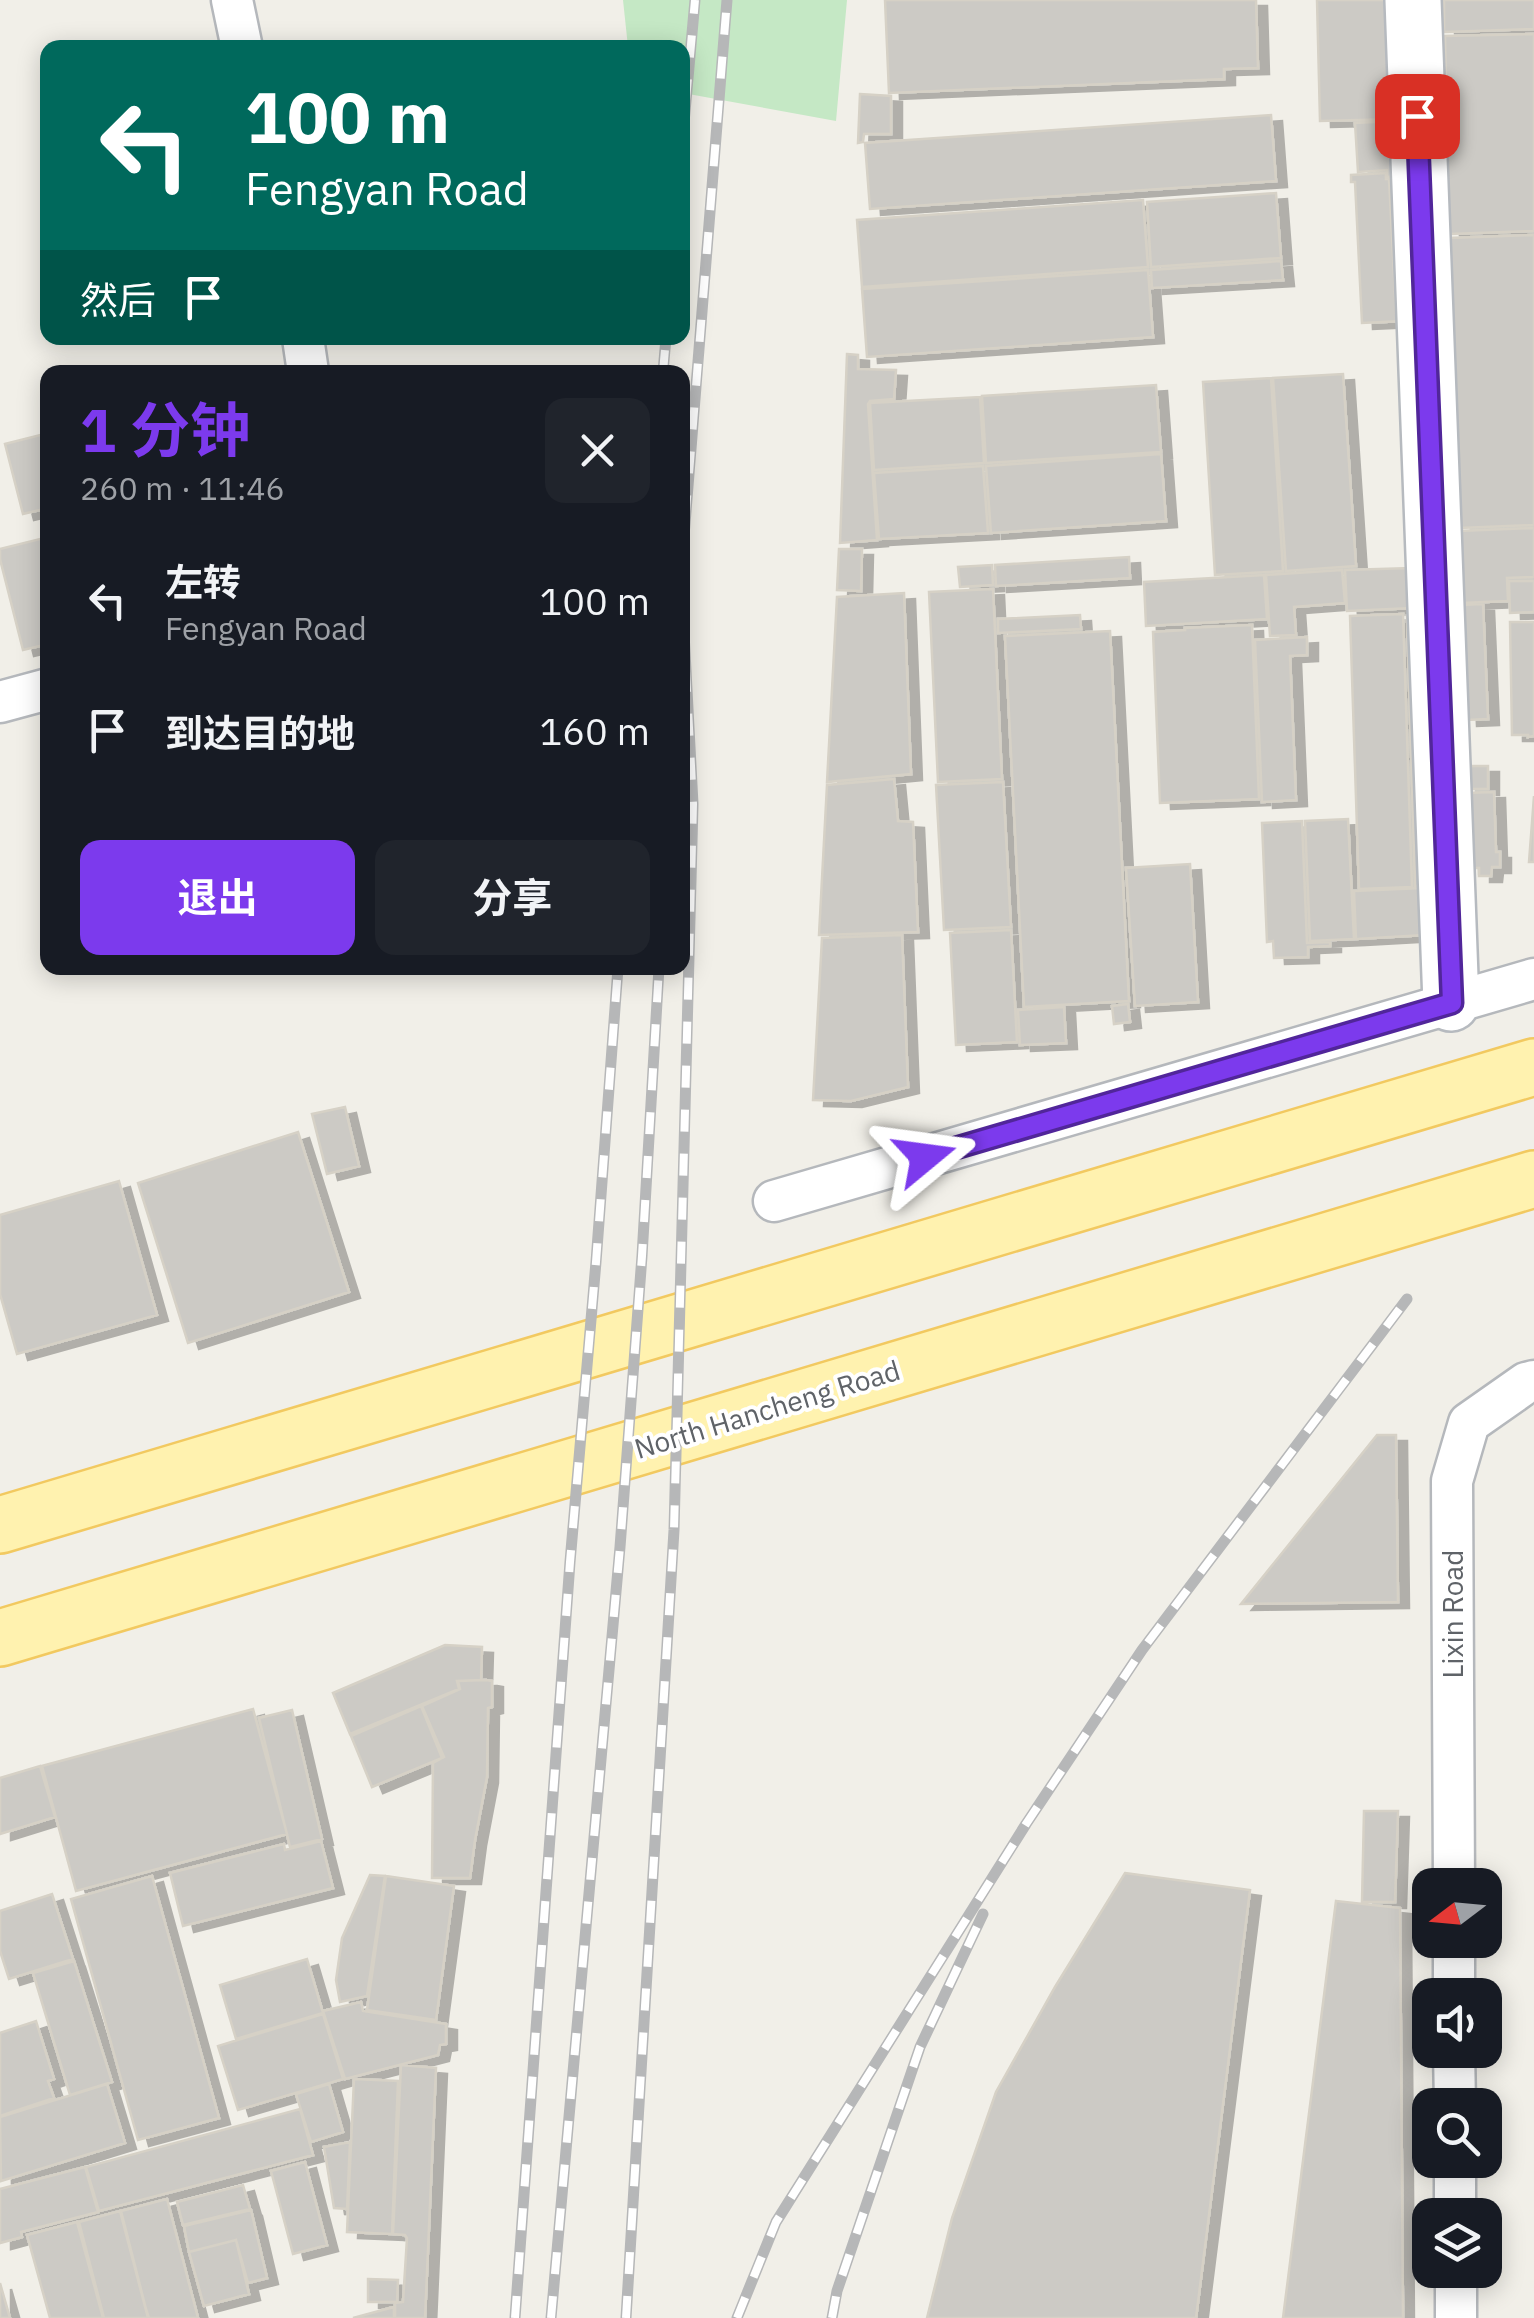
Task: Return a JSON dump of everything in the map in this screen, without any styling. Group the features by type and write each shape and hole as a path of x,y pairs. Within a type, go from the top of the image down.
{"main road":[{"path":"0,1525 1534,1067"},
{"name":"North Hancheng Road","path":"0,1638 1534,1179"}],"street":[{"path":"232,0 240,40"},
{"path":"1413,0 1452,1003"},
{"path":"0,702 40,691"},
{"path":"774,1201 1534,978"},
{"name":"Lixin Road","path":"1454,1868 1452,1481 1469,1423 1534,1381"},
{"path":"1456,2288 1456,2318"}],"green space":[{"path":"623,0 847,0 836,121 690,94 690,40 627,40"}],"building":[{"path":"885,0 1256,0 1258,68 1224,69 1224,79 889,93"},
{"path":"1317,0 1394,0 1398,119 1320,121"},
{"path":"1444,0 1534,0 1534,29 1444,32"},
{"path":"1534,34 1534,231 1449,234 1445,36"},
{"path":"860,94 891,96 891,134 864,134 863,142 858,143"},
{"path":"1271,115 1276,181 870,209 865,143"},
{"path":"1394,121 1398,176 1387,177 1387,170 1358,172 1355,123"},
{"path":"1386,173 1396,313 1402,313 1403,321 1362,323 1355,182 1351,182 1351,175"},
{"path":"1276,193 1281,258 1151,267 1147,202"},
{"path":"1143,200 1148,267 862,287 857,220"},
{"path":"1534,235 1534,525 1460,528 1449,238"},
{"path":"1281,261 1283,280 1152,288 1151,270"},
{"path":"1148,270 1153,337 867,357 862,289"},
{"path":"847,354 858,355 858,369 896,370 894,399 868,404 877,540 840,543"},
{"path":"1343,374 1356,566 1286,571 1273,378"},
{"path":"1271,378 1283,571 1215,575 1203,382"},
{"path":"1156,385 1161,452 986,463 982,396"},
{"path":"980,397 984,463 874,470 870,403"},
{"path":"40,435 40,510 23,514 5,444"},
{"path":"1161,454 1166,521 991,533 986,466"},
{"path":"983,466 988,533 879,539 874,473"},
{"path":"1534,528 1534,577 1507,578 1508,601 1461,603 1459,531"},
{"path":"40,539 40,646 23,650 0,549"},
{"path":"839,549 862,549 861,591 837,590"},
{"path":"1129,557 1130,578 996,586 995,565"},
{"path":"992,565 993,585 960,587 958,567"},
{"path":"1412,568 1413,608 1347,611 1345,570"},
{"path":"1342,570 1345,603 1294,607 1296,635 1270,636 1266,575"},
{"path":"1264,575 1267,619 1146,626 1144,582"},
{"path":"1509,581 1534,581 1534,612 1510,613"},
{"path":"993,589 1002,779 938,782 929,592"},
{"path":"904,593 911,774 827,782 837,597"},
{"path":"1483,604 1488,719 1466,720 1461,605"},
{"path":"1403,614 1412,887 1359,889 1350,616"},
{"path":"1080,615 1081,629 998,633 998,619"},
{"path":"1407,616 1414,616 1422,886 1415,886"},
{"path":"1510,622 1534,622 1534,736 1512,735"},
{"path":"1252,625 1259,799 1160,803 1153,632"},
{"path":"1110,631 1129,1001 1024,1007 1005,636"},
{"path":"1307,637 1307,655 1290,656 1296,800 1262,802 1255,640"},
{"path":"1465,766 1488,766 1488,789 1465,789"},
{"path":"894,779 898,821 913,822 918,932 819,935 827,785"},
{"path":"1003,782 1011,927 944,930 936,785"},
{"path":"1494,792 1500,867 1492,867 1491,876 1479,876 1479,868 1468,868 1466,793"},
{"path":"1534,796 1534,862 1529,862"},
{"path":"1348,819 1354,939 1310,941 1305,821"},
{"path":"1302,821 1307,943 1330,942 1330,946 1308,947 1308,957 1274,958 1273,941 1267,942 1262,823"},
{"path":"1190,864 1198,1002 1135,1006 1126,868"},
{"path":"1423,888 1425,935 1356,939 1354,891"},
{"path":"1011,930 1017,1042 956,1045 950,933"},
{"path":"902,935 908,1087 851,1101 813,1100 822,938"},
{"path":"1128,1004 1130,1022 1114,1024 1112,1006"},
{"path":"1064,1007 1066,1043 1020,1045 1018,1010"},
{"path":"345,1107 359,1166 327,1174 312,1114"},
{"path":"298,1132 349,1292 188,1343 138,1183"},
{"path":"119,1181 157,1315 17,1354 0,1294 0,1215"},
{"path":"1377,1435 1396,1435 1398,1602 1241,1604"},
{"path":"445,1645 482,1647 481,1680 457,1681 459,1689 350,1734 333,1693"},
{"path":"458,1681 492,1681 487,1777 470,1878 432,1878 433,1763 444,1757 422,1706 460,1689"},
{"path":"421,1706 442,1758 372,1787 351,1736"},
{"path":"253,1709 287,1834 76,1891 42,1766"},
{"path":"292,1710 322,1839 290,1847 259,1718"},
{"path":"40,1766 55,1817 0,1834 0,1778"},
{"path":"1364,1811 1398,1811 1395,1902 1362,1902"},
{"path":"321,1841 333,1888 183,1926 170,1873 284,1844 285,1850"},
{"path":"1125,1873 1250,1890 1196,2318 927,2318 952,2218 996,2092"},
{"path":"370,1875 385,1876 367,1996 340,2002 336,1980 342,1938"},
{"path":"152,1876 219,2118 138,2140 71,1899"},
{"path":"386,1876 454,1886 436,2020 367,2010"},
{"path":"52,1894 73,1959 9,1979 0,1951 0,1911"},
{"path":"1336,1901 1400,1908 1403,2318 1283,2318"},
{"path":"307,1959 323,2013 236,2039 220,1985"},
{"path":"74,1961 112,2082 70,2095 33,1973"},
{"path":"361,2002 363,2011 446,2024 446,2044 440,2045 438,2055 345,2079 323,2011"},
{"path":"323,2014 343,2079 238,2110 218,2046"},
{"path":"36,2021 54,2079 48,2081 54,2098 0,2116 0,2033"},
{"path":"401,2065 436,2068 425,2318 395,2318 395,2303 403,2302 407,2238 393,2234"},
{"path":"354,2079 398,2081 392,2234 347,2232"},
{"path":"107,2084 125,2143 1,2181 0,2117"},
{"path":"329,2084 343,2132 311,2142 296,2094"},
{"path":"300,2109 313,2155 99,2211 86,2167"},
{"path":"350,2142 347,2209 334,2208 324,2147"},
{"path":"305,2162 327,2245 293,2254 271,2171"},
{"path":"85,2167 98,2212 21,2232 22,2237 0,2243 0,2189"},
{"path":"243,2185 250,2209 183,2225 177,2202"},
{"path":"167,2199 198,2318 149,2318 146,2309 121,2211"},
{"path":"251,2210 267,2278 248,2283 236,2240 189,2252 184,2226"},
{"path":"120,2211 148,2318 104,2318 79,2222"},
{"path":"77,2222 103,2318 50,2318 27,2235"},
{"path":"236,2240 249,2294 204,2306 189,2252"},
{"path":"368,2279 398,2280 397,2302 368,2302"},
{"path":"0,2283 10,2318 0,2318"},
{"path":"394,2307 394,2318 353,2318"}],"railway":[{"path":"690,56 695,0"},
{"path":"690,461 727,0"},
{"path":"664,365 665,345"},
{"path":"690,747 690,919"},
{"path":"515,2318 617,975"},
{"path":"551,2318 620,1547 659,975"},
{"path":"626,2318 674,1530 689,975"},
{"path":"737,2318 776,2222 1026,1824 1142,1650 1407,1299"},
{"path":"832,2318 837,2291 920,2047 983,1914"}],"route":[{"path":"925,1157 1452,1003 1417,116"}]}
